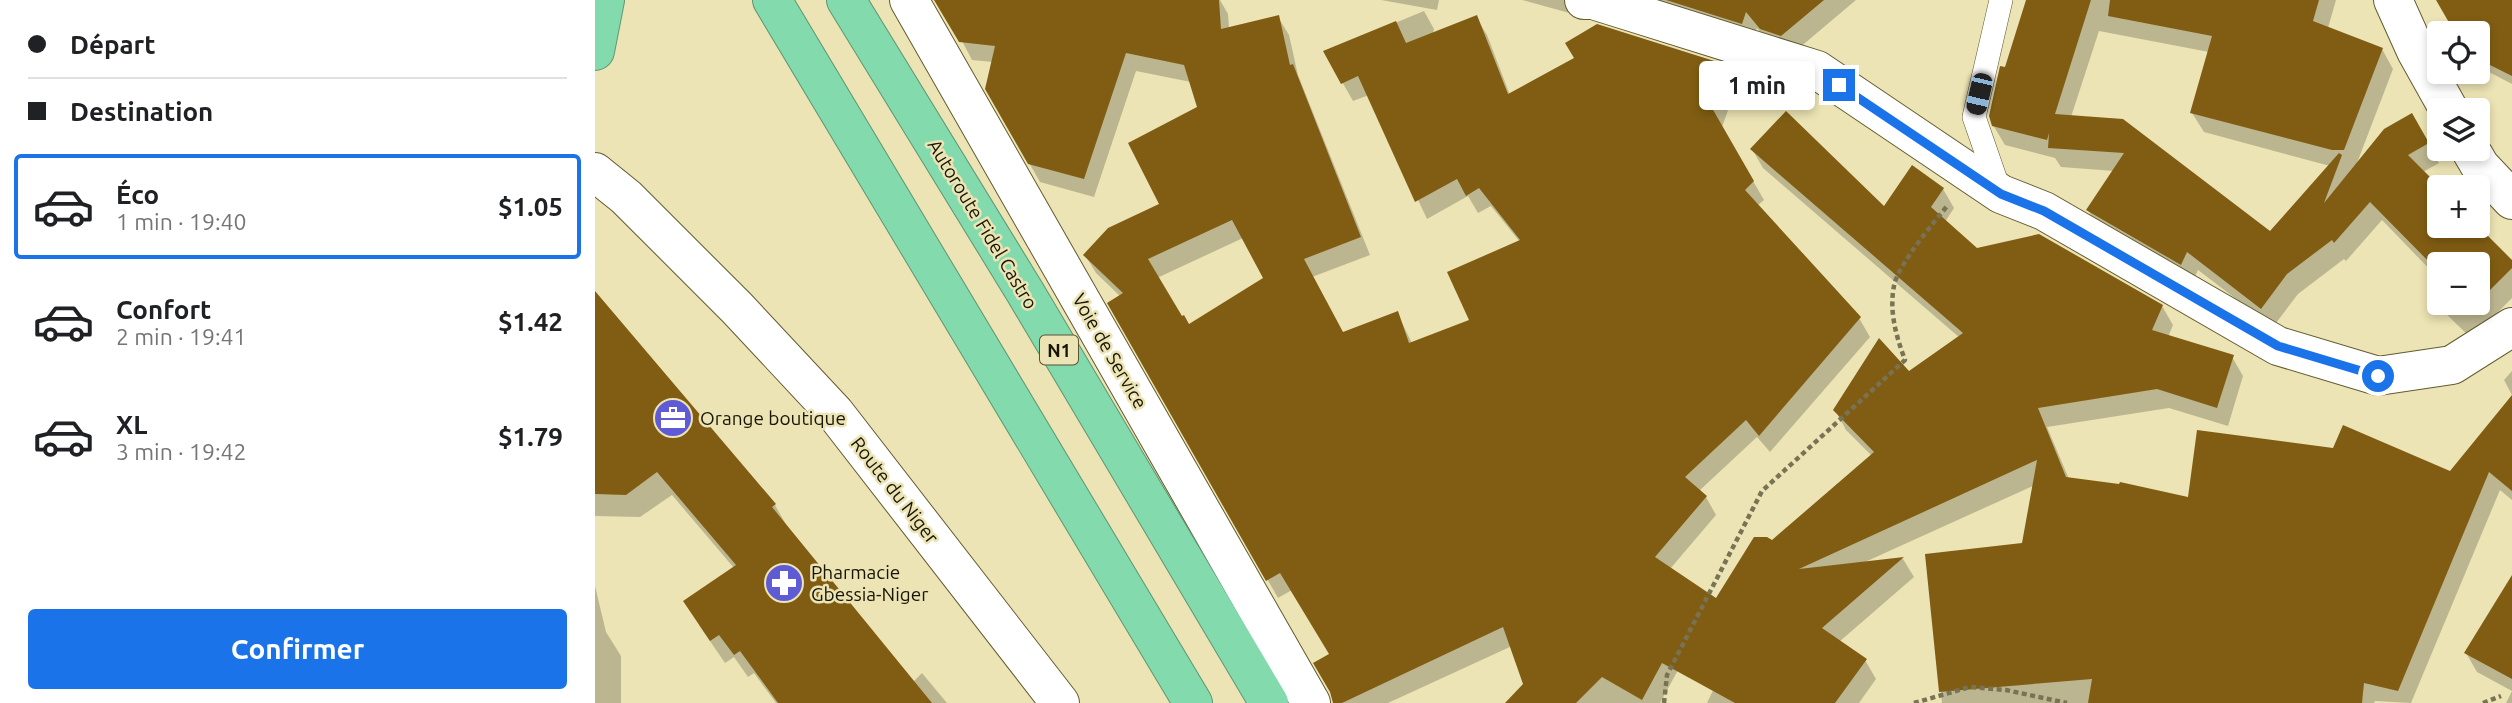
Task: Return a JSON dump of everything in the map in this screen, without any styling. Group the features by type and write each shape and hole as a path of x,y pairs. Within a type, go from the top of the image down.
{"highway":[{"path":"595,51 605,0"},
{"path":"772,0 1193,703"},
{"name":"Autoroute Fidel Castro","path":"846,0 1269,703"},
{"path":"862,0 888,66"}],"street":[{"name":"Voie de Service","path":"909,0 1311,703"},
{"path":"1584,0 1593,0 1817,70 1987,184 2044,211 2278,346 2378,376 2452,365 2512,327"},
{"path":"2393,0 2416,51 2442,98"},
{"path":"2477,161 2512,200"},
{"name":"Route du Niger","path":"595,172 645,216 737,308 835,413 1060,703"}],"lane":[{"path":"1987,184 1974,117 2001,0"}],"path":[{"path":"1664,703 1667,675 1762,491 1905,360 1894,332 1894,284 1916,245 1987,184"},
{"path":"1914,703 1970,687 2006,690 2067,703"},
{"path":"2483,703 2501,695"}],"building":[{"path":"934,0 1219,0 1221,29 1279,15 1290,65 1293,64 1361,237 1304,259 1343,332 1398,311 1409,343 1469,320 1447,272 1520,240 1479,188 1466,196 1457,179 1415,202 1358,76 1341,84 1323,51 1396,21 1406,43 1477,15 1508,94 1574,58 1565,43 1597,24 1727,65 1712,108 1754,181 1745,190 1861,317 1759,436 1746,420 1685,477 1707,496 1655,557 1716,598 1754,537 1767,537 1772,540 1874,452 1833,410 1879,338 1909,371 1963,333 1750,149 1786,111 1884,206 1912,165 1944,188 1931,207 1977,248 2039,234 2163,305 2152,330 2234,355 2217,408 2157,389 2038,408 2066,477 2120,482 2188,497 2197,430 2333,448 2343,425 2450,471 2512,395 2512,491 2489,472 2398,691 2364,683 2362,703 2088,703 2092,679 1939,692 1925,554 2022,543 2037,460 1799,569 1904,557 1822,628 1867,659 1835,703 1735,703 1662,663 1642,700 1602,677 1576,703 1505,703 1523,684 1503,627 1342,703 1333,703 1330,692 1313,663 1329,654 1280,573 1266,581 1107,303 1123,293 1083,255 1108,228 1159,204 1128,143 1197,107 1184,65 1126,53 1084,179 1028,164 985,89 995,46 959,42","holes":["1232,220 1263,278 1189,324 1148,259"]},
{"path":"1666,0 1824,0 1781,36 1760,29 1746,12 1742,24"},
{"path":"2026,0 2091,0 2055,114 2123,119 2270,231 2339,153 2342,155 2324,203 2384,129 2412,113 2427,139 2427,144 2408,155 2428,175 2427,238 2490,238 2512,260 2512,268 2490,290 2490,252 2427,252 2427,260 2370,202 2334,243 2332,240 2287,274 2261,309 2187,252 2181,265 2086,210 2124,153 2048,148 2049,133 2047,140 1992,126 1989,116 2000,66 2005,67"},
{"path":"2110,0 2319,0 2313,21 2383,48 2344,150 2332,150 2190,113 2212,36 2108,16"},
{"path":"2436,0 2512,0 2512,76 2490,65 2490,21 2448,21"},
{"path":"595,291 776,504 772,507 932,703 778,703 740,651 734,655 719,635 710,641 683,601 736,565 657,472 626,495 595,494"},
{"path":"2512,575 2512,679 2464,653"}],"place":[{"name":"Orange boutique","path":"673,418"},
{"name":"Pharmacie Gbessia-Niger","path":"784,583"}],"route":[{"path":"1839,85 2001,194 2044,211 2278,346 2378,376"}]}
